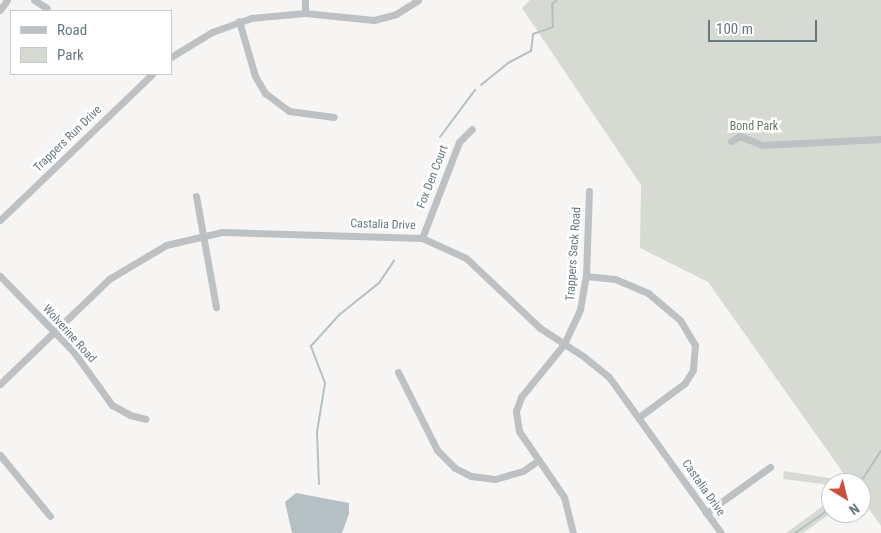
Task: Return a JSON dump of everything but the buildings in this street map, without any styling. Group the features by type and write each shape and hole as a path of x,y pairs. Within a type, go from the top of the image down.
{"street":[{"path":"0,10 7,0"},
{"path":"34,0 47,8"},
{"path":"305,0 305,13"},
{"path":"172,56 198,39 239,21 265,15 305,13 374,20 396,14 418,0"},
{"path":"239,21 255,76 265,94 289,111 334,117"},
{"name":"Trappers Run Drive","path":"0,220 151,75"},
{"name":"Fox Den Court","path":"422,238 459,142 472,129"},
{"path":"731,141 740,136 762,145 881,140"},
{"name":"Trappers Sack Road","path":"573,533 564,497 519,431 516,405 564,344 580,309 586,276 589,191"},
{"path":"196,196 216,307"},
{"name":"Castalia Drive","path":"0,384 98,289 126,267 166,244 203,236 245,232 422,238 466,258 530,320 609,377 721,533"},
{"name":"Wolverine Road","path":"0,276 83,364 112,405 130,415 146,419"},
{"path":"586,276 615,278 648,293 680,320 695,344 693,370 685,383 639,417"},
{"path":"398,372 436,450 455,468 471,476 494,479 523,471 540,460"},
{"path":"0,455 50,516"},
{"path":"706,512 770,467"}],"green space":[{"name":"Bond Park","path":"530,0 881,0 881,526 871,512 871,473 843,473 708,282 640,248 641,185 522,8"},
{"name":"Bond Park","path":"784,471 821,477 821,484 783,479"},
{"path":"821,507 821,520 803,533 786,533"}],"shaded area":[{"path":"296,493 349,503 349,514 342,533 292,533 285,502"}],"waterway":[{"path":"481,85 508,63 531,51 533,34 553,27 552,4 557,0"},
{"path":"440,137 475,90"},
{"path":"424,192 436,157"},
{"path":"319,484 317,432 325,383 311,346 339,315 379,283 394,261"},
{"path":"867,473 881,451"},
{"path":"795,533 821,515"}]}
